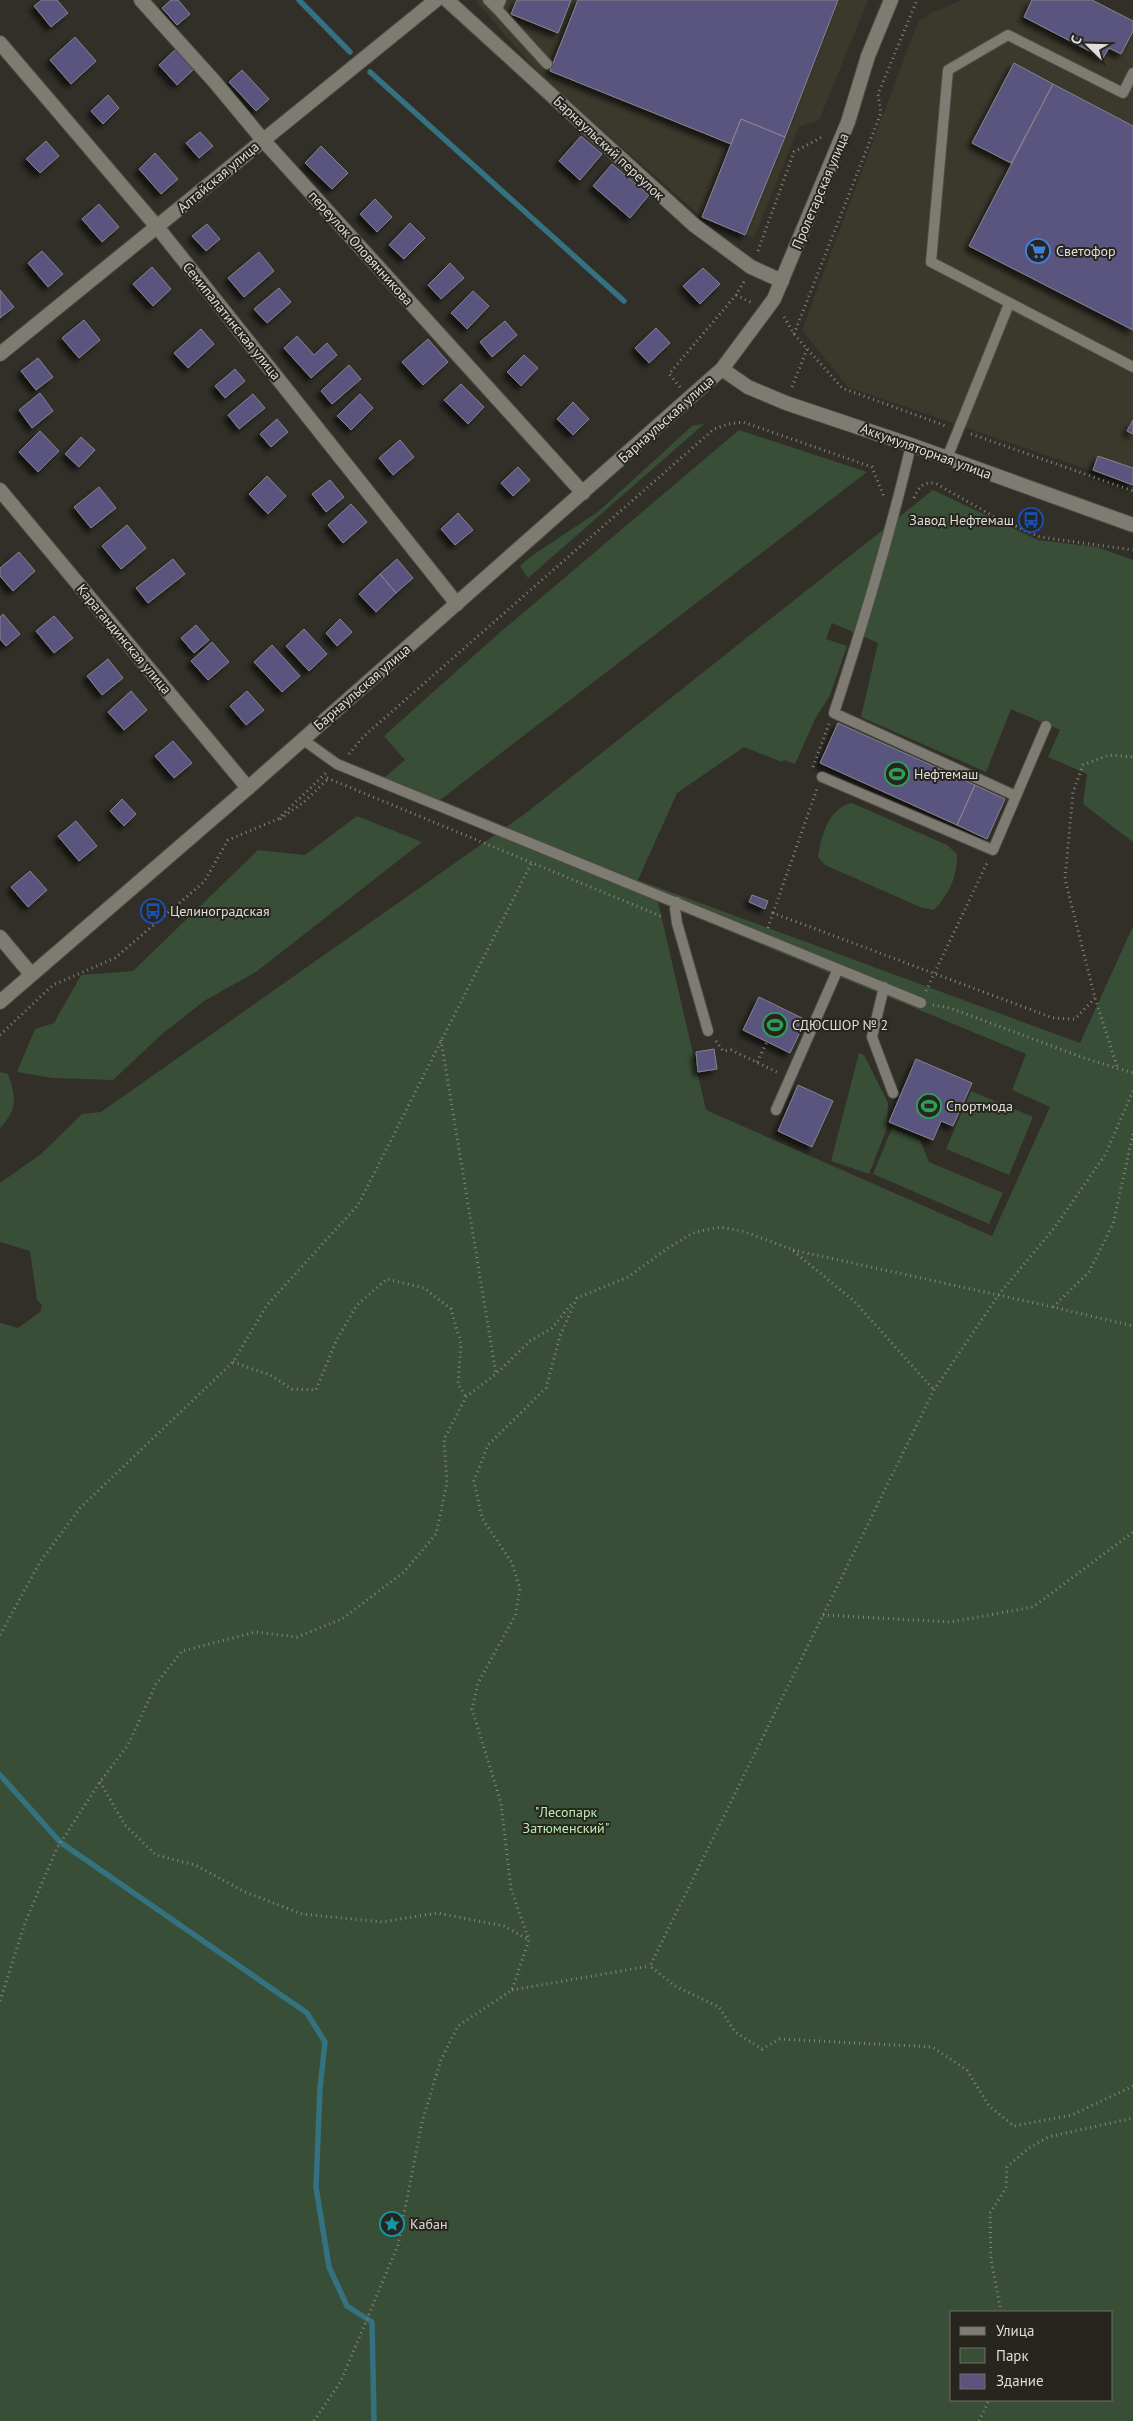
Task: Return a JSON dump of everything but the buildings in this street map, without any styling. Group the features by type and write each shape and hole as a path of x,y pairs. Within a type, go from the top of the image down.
{"street":[{"name":"переулок Оловянникова","path":"141,0 214,80 263,140 583,492"},
{"name":"Алтайская улица","path":"0,354 158,228 436,0"},
{"name":"Барнаульский переулок","path":"447,0 694,225 751,266 782,281"},
{"name":"Пролетарская улица","path":"722,369 768,309 782,281 848,122 868,56 891,0"},
{"name":"Семипалатинская улица","path":"0,43 158,228 457,604"},
{"name":"Барнаульская улица","path":"0,1002 248,788 722,369"},
{"name":"Аккумуляторная улица","path":"722,369 748,387 771,396 1133,525"},
{"name":"Карагандинская улица","path":"0,490 248,788"},
{"path":"0,937 31,974"}],"lane":[{"path":"488,0 499,4 547,64"},
{"path":"1133,72 1123,93 1008,35 948,70 931,262 1133,367"},
{"path":"948,458 1009,304"},
{"path":"911,445 898,502 864,622 834,713 1016,796"},
{"path":"822,777 993,850 1046,726"},
{"path":"302,739 338,764 838,969 884,986 920,1003"},
{"path":"678,902 675,909 677,923 708,1030"},
{"path":"776,1110 838,969"},
{"path":"884,986 872,1038 893,1093"}],"path":[{"path":"794,334 881,113 878,94 917,0"},
{"path":"758,251 794,152 823,137 827,128"},
{"path":"681,388 669,374 736,295 746,279"},
{"path":"736,295 752,302"},
{"path":"784,317 794,334 807,349 792,387"},
{"path":"349,754 363,737 714,429 728,424 743,422 872,467 884,498"},
{"path":"911,505 919,487 926,483 935,483 993,516 1040,538 1133,550"},
{"path":"764,938 822,777 812,766 834,713"},
{"path":"1117,1067 1095,998 1065,879 1073,792 1083,765 1109,755 1133,756"},
{"path":"0,1036 53,985 115,958 204,882 228,840 278,819 328,772"},
{"path":"322,776 677,923"},
{"path":"0,1036 53,986 115,959 205,884 229,841 278,820 304,802 329,778"},
{"path":"993,850 920,1003 950,1008 1084,1058 1133,1073"},
{"path":"0,1635 40,1562 80,1508 233,1362 267,1305 358,1206 532,862"},
{"path":"773,913 1053,1018 1075,1019 1095,998"},
{"path":"708,1030 723,1051 731,1050 789,1077"},
{"path":"441,1039 496,1374"},
{"path":"757,1062 767,1042"},
{"path":"650,1966 934,1390 1000,1294 1055,1228 1105,1155 1133,1092"},
{"path":"1053,1307 1089,1272 1112,1224 1133,1134"},
{"path":"0,2001 24,1923 57,1848 100,1782 128,1746 156,1684 182,1651 256,1632 297,1637 342,1619 404,1572 436,1534 447,1483 444,1439 466,1397 496,1374 530,1341 552,1328 577,1298 628,1277 668,1248 695,1232 720,1227 742,1231 790,1249 1000,1294 1133,1326"},
{"path":"790,1249 854,1301 934,1390"},
{"path":"233,1362 270,1375 292,1389 316,1390 336,1341 357,1305 387,1279 424,1288 450,1309 461,1344 458,1384 466,1397"},
{"path":"512,1990 530,1940 511,1889 501,1803 472,1709 478,1683 515,1616 520,1589 512,1563 482,1518 474,1481 488,1445 546,1388 560,1336 577,1298"},
{"path":"823,1615 951,1622 1033,1606 1133,1532"},
{"path":"100,1782 124,1825 156,1855 195,1865 246,1892 302,1914 382,1922 437,1913 504,1926 530,1940"},
{"path":"314,2421 341,2382 398,2245 422,2122 441,2060 458,2026 512,1990 650,1966 675,1986 719,2007 735,2032 762,2049 780,2039 932,2046 967,2070 989,2106 1014,2126 1072,2115 1133,2086"},
{"path":"1001,2311 990,2259 990,2213 1006,2188 1007,2167 1029,2148 1048,2137 1133,2118"},
{"path":"979,2421 989,2401"}],"shaded area":[{"path":"475,0 868,0 820,118 816,122 799,126 754,238 702,217 543,78"},
{"path":"962,0 1092,0 1133,21 1133,485 848,387 802,330 918,22 931,13"}],"green space":[{"path":"704,424 528,578 520,566 530,557 599,511 693,425"},
{"path":"739,430 867,472 440,800 384,778 405,760 384,736 497,635"},
{"name":"\"Лесопарк Затюменский\"","path":"933,490 1038,540 1097,547 1133,560 1133,842 1083,804 1087,774 1048,757 1060,730 1011,709 986,772 861,717 878,643 832,623 826,639 847,646 830,695 815,719 795,764 784,760 782,762 744,747 677,793 638,880 1080,1043 1133,926 1133,2421 0,2421 0,1323 18,1328 40,1312 42,1305 37,1300 30,1251 0,1242 0,1183 41,1154 82,1114 101,1112 526,813","holes":["658,902 1026,1054 1012,1090 1050,1107 992,1236 706,1110"]},
{"path":"852,803 947,845 957,854 954,877 944,898 934,910 920,907 825,865 818,857 821,840 832,816 837,810"},
{"path":"357,816 422,842 256,972 204,1001 161,1035 113,1080 52,1078 17,1072 35,1029 54,1023 81,975 133,971 258,850 305,855"},
{"path":"859,1053 864,1055 888,1103 887,1128 869,1174 831,1161"},
{"path":"0,1072 8,1074 13,1089 14,1102 10,1115 0,1128"},
{"path":"971,1091 1033,1117 1009,1175 946,1149"},
{"path":"892,1128 920,1140 929,1162 1003,1193 989,1224 873,1174"}],"waterway":[{"path":"299,0 350,52"},
{"path":"370,72 624,301"},
{"path":"0,1775 60,1842 307,2013 325,2042 320,2088 316,2187 329,2267 347,2306 372,2322 374,2421"}],"place":[{"name":"Светофор","path":"1038,251"},
{"name":"Завод Нефтемаш","path":"1031,520"},
{"name":"Нефтемаш","path":"897,774"},
{"name":"Целиноградская","path":"153,911"},
{"name":"СДЮСШОР № 2","path":"775,1025"},
{"name":"Спортмода","path":"929,1106"},
{"name":"Кабан","path":"392,2224"}]}
